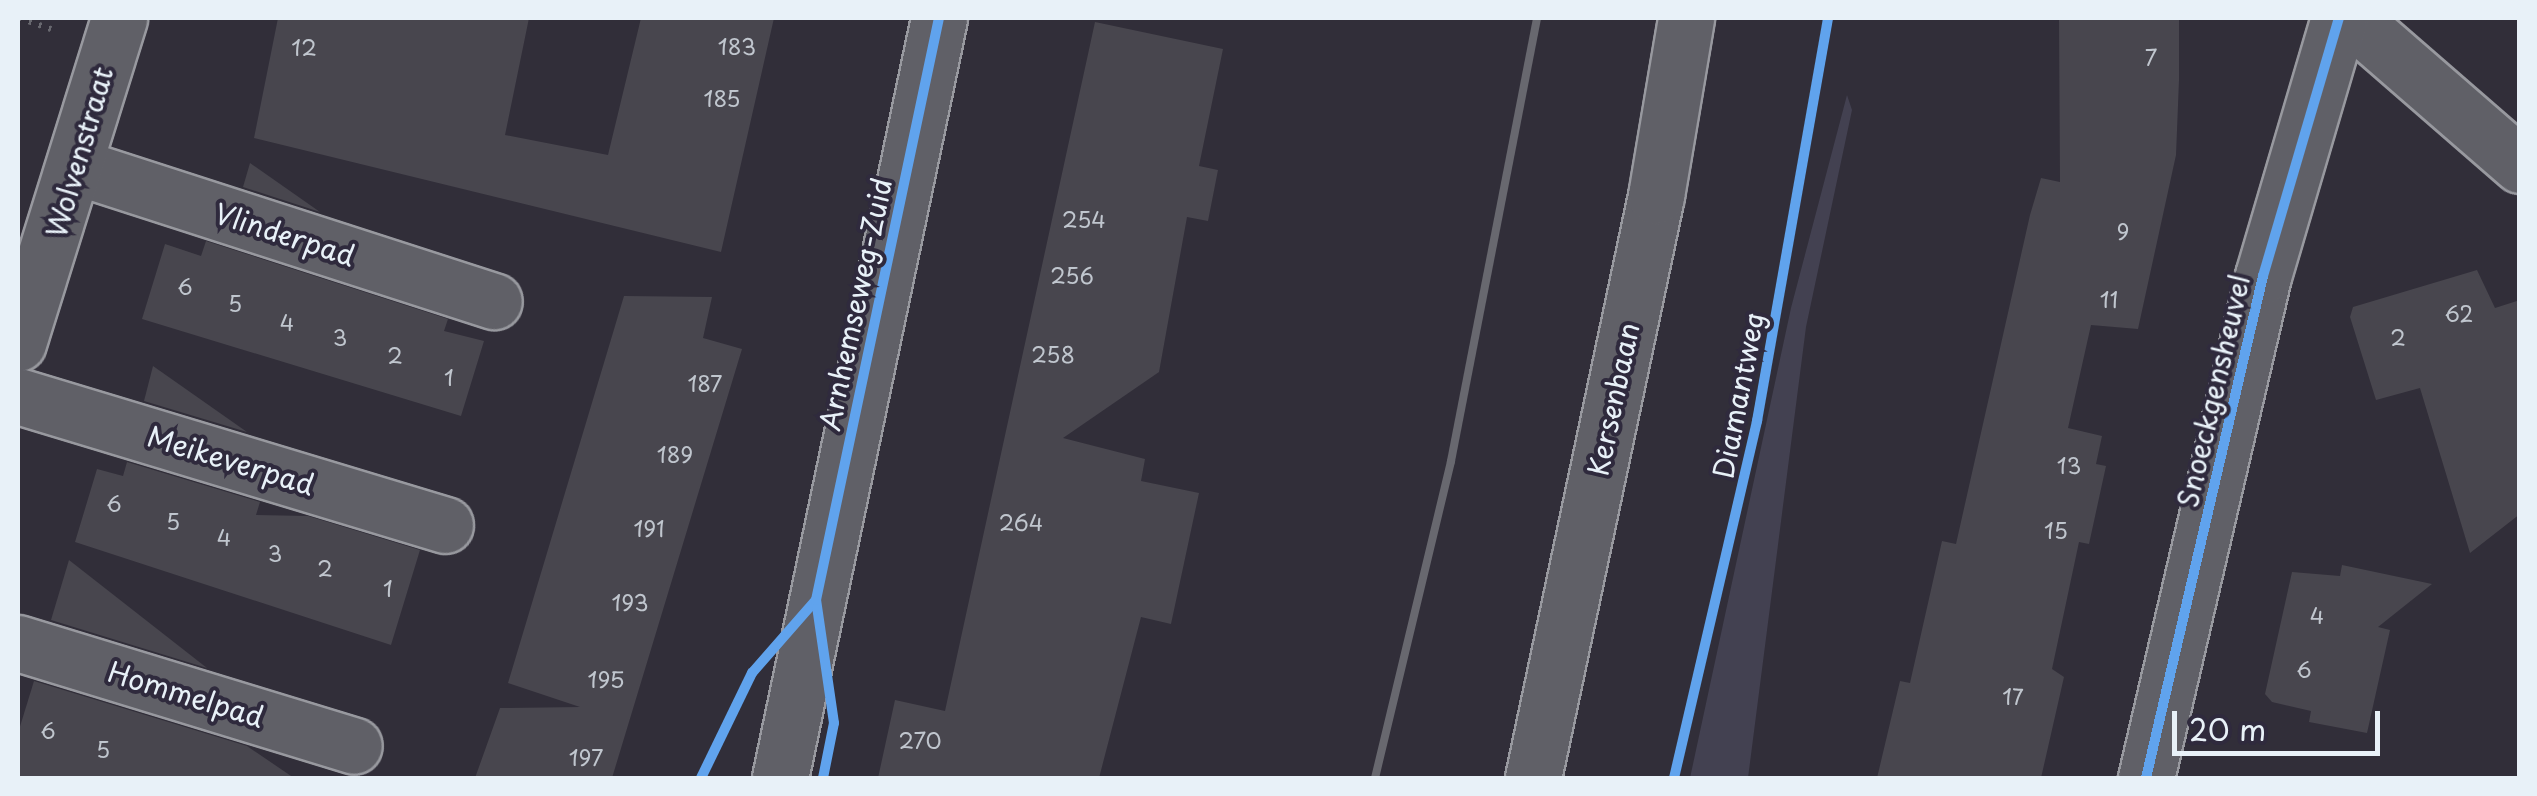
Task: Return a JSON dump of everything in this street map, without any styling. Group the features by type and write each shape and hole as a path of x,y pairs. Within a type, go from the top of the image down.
{"street":[{"name":"Wolvenstraat","path":"18,343 118,18"},
{"name":"Arnhemseweg-Zuid","path":"780,778 939,18"},
{"name":"Kersenbaan","path":"1532,778 1656,196 1686,18"},
{"name":"Snoeckgensheuvel","path":"2146,778 2263,276 2339,18"},
{"path":"2351,18 2520,165"},
{"name":"Vlinderpad","path":"75,166 494,301"},
{"name":"Meikeverpad","path":"18,396 446,525"},
{"name":"Hommelpad","path":"18,643 354,746"}],"shaded area":[{"path":"1847,95 1852,110 1806,327 1748,778 1690,778 1791,308"}],"building":[{"path":"278,18 529,18 505,135 608,155 641,18 774,18 721,252 254,138"},
{"path":"2059,18 2179,18 2179,80 2176,155 2138,329 2091,325 2068,428 2102,436 2096,464 2106,466 2089,544 2079,542 2052,669 2064,677 2041,778 1877,778 1900,681 1910,683 1942,541 1956,544 2041,178 2060,182"},
{"path":"1095,22 1223,49 1199,166 1218,170 1208,221 1187,217 1159,372 1063,438 1145,459 1141,481 1199,493 1171,624 1141,617 1099,778 878,778 895,700 945,711"},
{"path":"250,163 320,212 243,187"},
{"path":"206,241 448,319 444,331 484,341 461,416 142,319 165,244 201,256"},
{"path":"2477,270 2495,308 2520,300 2520,514 2470,553 2420,388 2376,400 2350,317 2353,307"},
{"path":"624,296 712,297 703,338 742,349 612,778 475,778 500,708 580,707 508,683"},
{"path":"153,366 247,432 144,401"},
{"path":"127,462 260,502 256,515 308,516 420,550 391,645 75,542 97,469 123,476"},
{"path":"69,560 207,668 51,620"},
{"path":"2342,565 2432,584 2378,627 2390,630 2367,733 2309,722 2311,711 2272,702 2265,694 2292,572 2340,576"},
{"path":"34,681 247,746 294,778 18,778 18,733"}],"railway":[{"path":"1375,778 1451,461 1537,18"}],"cycle path":[{"path":"823,778 834,723 816,600 939,18"},
{"name":"Diamantweg","path":"1674,778 1757,421 1828,18"},
{"path":"2146,778 2263,276 2339,18"},
{"path":"701,778 752,673 816,600"}]}
